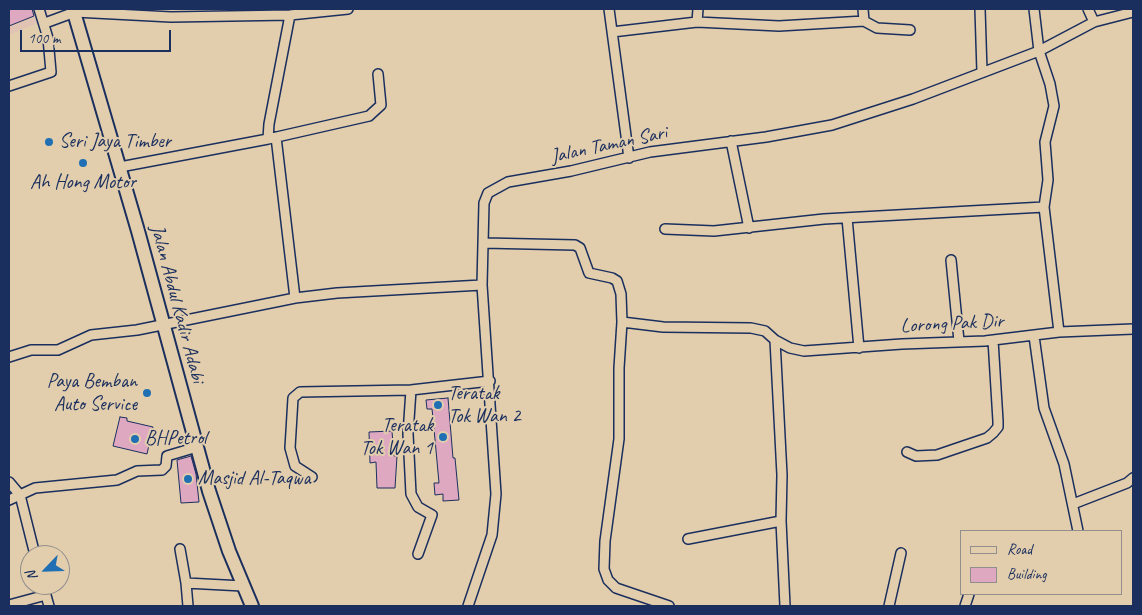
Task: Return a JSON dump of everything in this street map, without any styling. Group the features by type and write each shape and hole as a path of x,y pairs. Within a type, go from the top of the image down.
{"main road":[{"name":"Jalan Abdul Kadir Adabi","path":"74,10 218,521 252,606"}],"street":[{"path":"9,86 51,72 45,23 39,9"},
{"path":"45,23 74,10 172,17 210,12 290,15 348,9"},
{"path":"609,9 629,158"},
{"path":"697,22 698,9"},
{"path":"863,9 864,21"},
{"path":"980,9 982,72"},
{"path":"1034,9 1039,51 1050,84 1054,106 1045,142 1048,180 1044,207 1059,332"},
{"path":"1088,9 1094,22"},
{"name":"Jalan Taman Sari","path":"468,606 492,535 496,494 490,381 482,285 484,203 488,193 498,186 650,152 832,125 913,99 1039,51 1094,22 1133,12"},
{"path":"290,15 269,124 295,298"},
{"path":"612,32 697,22 779,26 864,21 877,28 910,30"},
{"path":"120,168 357,120 373,114 381,105 382,98 378,74"},
{"path":"732,141 749,228"},
{"path":"665,228 714,231 784,222 1044,207"},
{"path":"847,218 859,348"},
{"path":"484,243 575,245 580,248 583,254 589,274 612,278 617,281 621,294 622,322 619,368 619,439 605,541 604,569 608,580 616,588 669,606"},
{"path":"951,260 960,341"},
{"path":"9,357 31,350 58,350 90,335 164,325 295,298 337,293 482,285"},
{"name":"Lorong Pak Dir","path":"622,322 663,327 751,328 765,331 775,340 790,348 804,351 993,340 1059,332 1133,329"},
{"path":"1034,336 1044,408 1064,464 1078,530"},
{"path":"775,340 782,475 781,520 785,606"},
{"path":"907,452 916,456 937,455 987,438 998,427 993,340"},
{"path":"312,477 295,466 290,448 294,398 300,392 411,390 490,381"},
{"path":"411,390 408,434 411,494 418,507 432,515 418,554"},
{"path":"9,500 35,488 117,480 137,471 162,470 166,466 167,456 197,447"},
{"path":"9,482 20,495 32,545"},
{"path":"1073,504 1131,483"},
{"path":"688,539 781,520"},
{"path":"180,548 188,606"},
{"path":"890,606 901,553"},
{"path":"186,583 243,586"},
{"path":"9,605 46,595 49,606"}],"shaded area":[{"path":"9,9 47,9 51,18 9,35"}],"building":[{"path":"9,9 32,9 34,16 9,26"},
{"path":"448,398 459,500 443,501 443,494 435,495 434,483 439,483 433,418 432,409 427,409 426,400"},
{"path":"120,417 127,418 127,421 153,427 147,454 113,446"},
{"path":"392,431 394,456 397,456 395,488 377,488 376,462 370,463 369,432"},
{"name":"Masjid Al-Taqwa","path":"191,456 196,474 199,502 181,503 177,460"}],"place":[{"name":"Seri Jaya Timber","path":"49,142"},
{"name":"Ah Hong Motor","path":"83,163"},
{"name":"Paya Bemban Auto Service","path":"147,393"},
{"name":"Teratak Tok Wan 2","path":"438,405"},
{"name":"Teratak Tok Wan 1","path":"443,437"},
{"name":"BHPetrol","path":"135,439"},
{"name":"Masjid Al-Taqwa","path":"188,479"}]}
